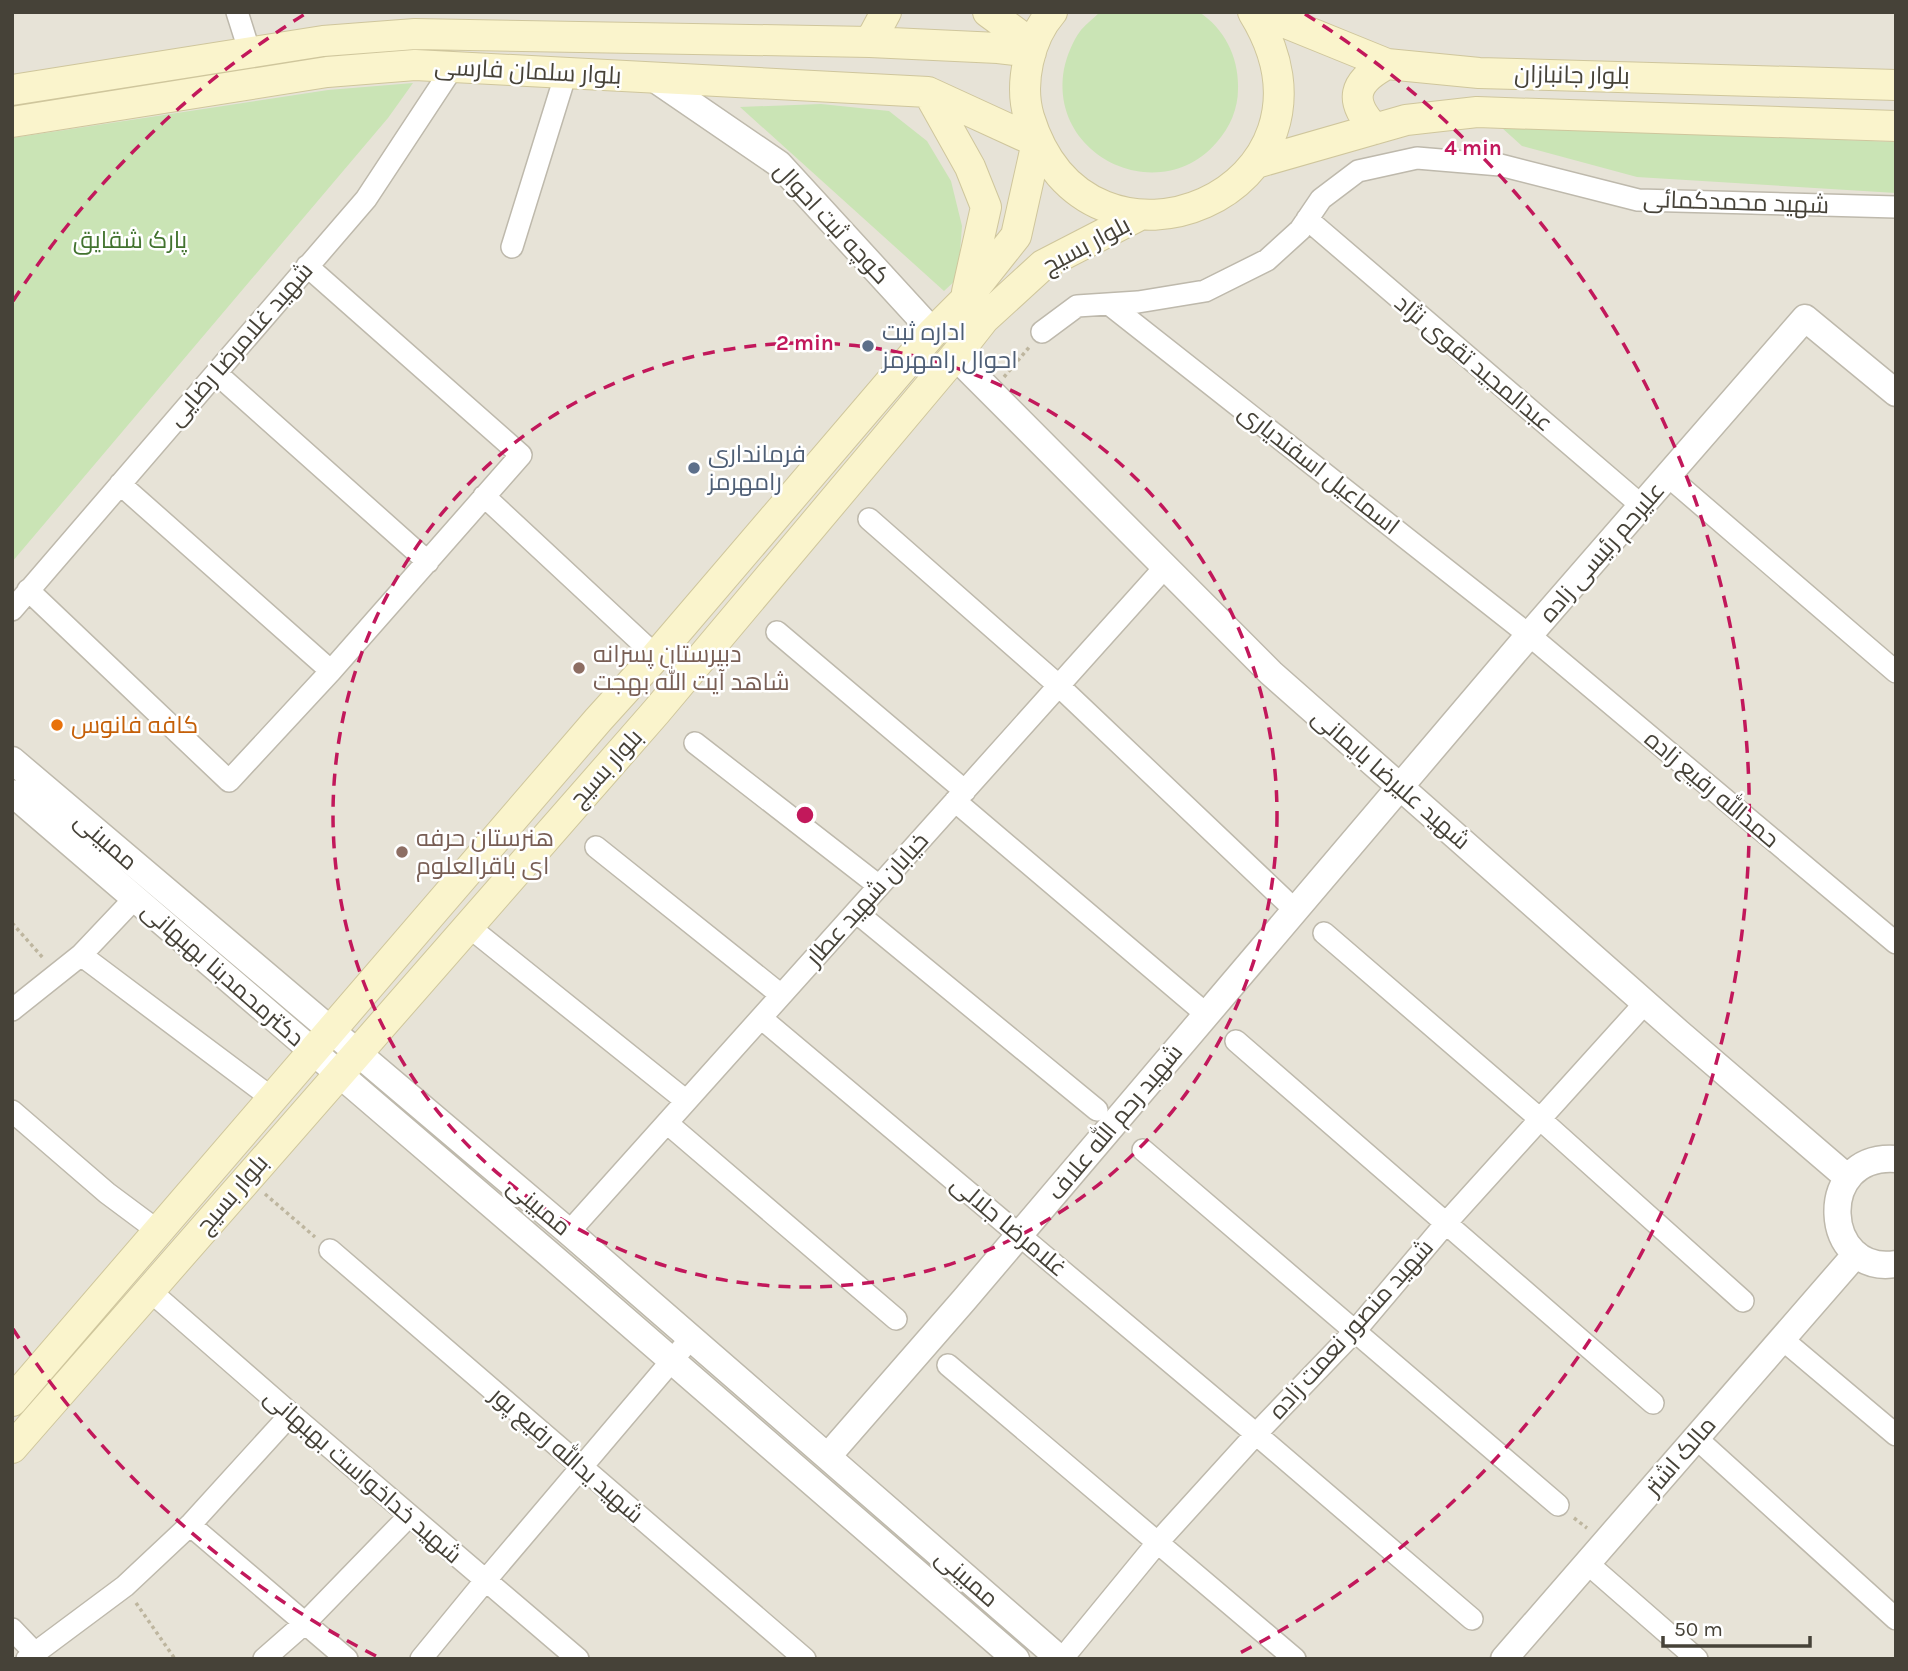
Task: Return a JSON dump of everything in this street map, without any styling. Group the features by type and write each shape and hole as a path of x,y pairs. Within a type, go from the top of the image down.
{"main road":[{"path":"870,42 886,12"},
{"path":"988,12 1032,49"},
{"path":"1052,12 1032,49 1026,77 1027,110 1037,142 1055,170 1079,192 1108,208 1140,215 1174,214 1205,205 1233,187 1256,163 1272,134 1279,101 1278,69 1268,37 1252,12"},
{"name":"بلوار جانبازان","path":"1259,12 1387,64 1479,73 1896,85"},
{"name":"بلوار سلمان فارسی","path":"12,90 323,41 415,34 870,42 1032,49"},
{"path":"1375,129 1361,114 1357,99 1362,83 1370,73 1387,64"},
{"name":"بلوار سلمان فارسی","path":"12,122 327,72 415,65 928,92 1037,142"},
{"path":"928,92 970,167 986,207 966,299"},
{"name":"بلوار جانبازان","path":"1256,163 1406,120 1477,112 1896,126"},
{"name":"بلوار بسیج","path":"12,1401 933,332 966,299 1016,236 1037,142"},
{"name":"بلوار بسیج","path":"12,1448 746,606 984,319 1042,264 1140,215"},
{"path":"1016,236 1033,244 1042,264"},
{"path":"598,720 626,745"}],"street":[{"path":"237,12 250,52"},
{"name":"شهید غلامرضا رضایی","path":"12,610 366,199 453,67"},
{"path":"512,247 566,73"},
{"name":"کوچه ثبت احوال","path":"652,77 779,164 933,332"},
{"name":"شهید محمدکمائی","path":"1042,332 1077,306 1205,291 1267,260 1300,230 1321,199 1358,171 1417,158 1500,165 1638,200 1896,207"},
{"name":"عبدالمجید تقوی نژاد","path":"1307,219 1642,506"},
{"path":"28,590 229,781 331,671 522,455 307,266"},
{"name":"اسماعیل اسفندیاری","path":"1109,304 1529,635"},
{"name":"علیرحم رئیسی زاده","path":"1399,786 1805,318 1896,393"},
{"name":"شهید علیرضا بایمانی","path":"955,356 1271,673 1848,1178"},
{"path":"216,373 428,562"},
{"path":"1668,477 1896,672"},
{"path":"120,484 331,671"},
{"path":"484,496 656,656"},
{"path":"869,519 1058,685 1295,910"},
{"name":"خیابان شهید عطار","path":"569,1232 1166,566"},
{"path":"777,632 1206,1014"},
{"name":"حمدالله رفیع زاده","path":"1529,635 1896,943"},
{"path":"695,743 879,886"},
{"name":"ممبینی","path":"12,760 288,995 322,1040"},
{"name":"شهید رحم الله علاف","path":"828,1456 1399,786"},
{"name":"دکترمحمدبنا بهبهانی","path":"12,793 135,898 322,1040 348,1063"},
{"path":"596,847 781,995"},
{"path":"12,1010 81,955 135,898"},
{"path":"856,912 1097,1110"},
{"path":"468,926 685,1100"},
{"path":"1324,933 1540,1119 1743,1301"},
{"path":"81,955 273,1099"},
{"name":"شهید منصور نعمت زاده","path":"1061,1659 1158,1542 1355,1331 1447,1222 1645,1003"},
{"name":"غلامرضا جلالی","path":"761,1018 1472,1619"},
{"path":"1236,1041 1653,1403"},
{"name":"ممبینی","path":"348,1063 569,1232 1061,1659"},
{"name":"ممبینی","path":"348,1063 672,1361 1016,1659"},
{"path":"12,1111 107,1193 158,1231"},
{"path":"667,1123 896,1319"},
{"path":"1143,1150 1558,1505"},
{"path":"1896,1159 1876,1160 1861,1167 1848,1178 1839,1193 1836,1209 1845,1241 1856,1254 1873,1262 1896,1265"},
{"name":"شهید یدالله رفیع پور","path":"330,1250 806,1659"},
{"name":"مالک اشتر","path":"1504,1659 1856,1254"},
{"name":"شهید خداخواست بهبهانی","path":"149,1290 578,1659"},
{"path":"421,1659 691,1338"},
{"path":"1782,1339 1896,1435"},
{"path":"948,1366 1296,1659"},
{"path":"12,1629 31,1656 125,1586 190,1525 291,1414"},
{"path":"1696,1438 1896,1619"},
{"path":"264,1659 305,1623 409,1516"},
{"path":"190,1525 347,1659"},
{"path":"1587,1563 1697,1659"}],"path":[{"path":"992,392 1042,332"},
{"path":"12,923 57,974"},
{"path":"247,1177 330,1250"},
{"path":"1558,1505 1605,1543"},
{"path":"125,1586 175,1659"}],"shaded area":[{"path":"12,12 1896,12 1896,1659 12,1659"}],"green space":[{"path":"1100,12 1199,12 1216,27 1229,45 1238,77 1237,104 1222,136 1193,162 1167,171 1139,172 1113,164 1090,148 1073,127 1064,100 1064,69 1078,35"},
{"name":"پارک شقایق","path":"413,83 388,118 12,562 12,138 328,90"},
{"path":"821,104 889,111 927,141 951,181 962,226 958,278 944,291 740,107"},
{"path":"1501,127 1896,142 1896,193 1637,177 1522,146"}],"place":[{"name":"اداره ثبت احوال رامهرمز","path":"868,346"},
{"name":"فرمانداری رامهرمز","path":"694,468"},
{"name":"دبیرستان پسرانه شاهد آیت الله بهجت","path":"579,668"},
{"name":"کافه فانوس","path":"57,725"},
{"name":"هنرستان حرفه ای باقرالعلوم","path":"402,852"}]}
